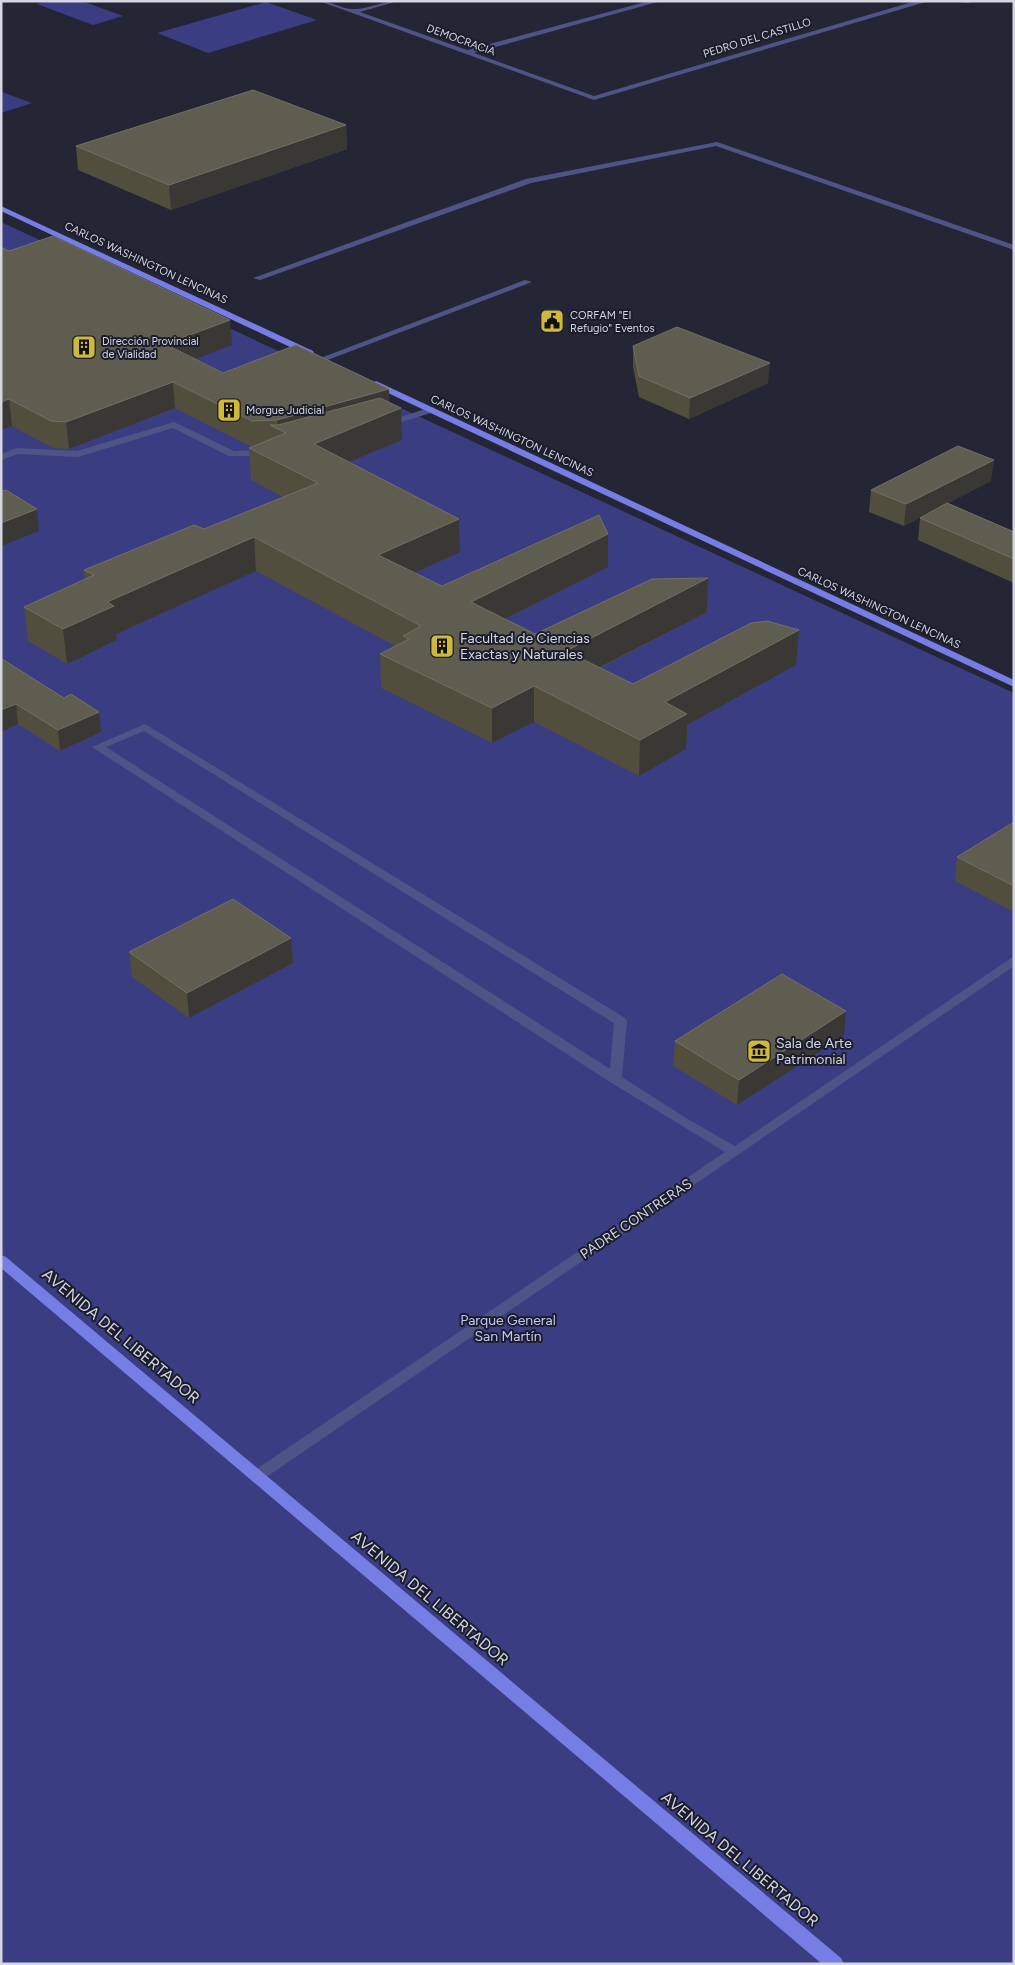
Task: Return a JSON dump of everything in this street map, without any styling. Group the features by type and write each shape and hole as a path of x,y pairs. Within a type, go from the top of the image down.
{"main road":[{"name":"CARLOS WASHINGTON LENCINAS","path":"1,208 327,361"},
{"name":"CARLOS WASHINGTON LENCINAS","path":"367,380 1014,684"},
{"name":"AVENIDA DEL LIBERTADOR","path":"1,1260 836,1964"}],"street":[{"name":"DEMOCRACIA","path":"322,1 594,98"},
{"path":"352,12 395,1"},
{"path":"465,53 658,1"},
{"name":"PEDRO DEL CASTILLO","path":"594,98 914,2 926,1"},
{"path":"953,1 968,1"},
{"path":"257,278 530,182 717,144 1014,248"},
{"path":"327,361 528,282"},
{"path":"373,427 430,410"},
{"path":"1,457 17,451 78,454 174,425 232,454 279,452"},
{"path":"615,1079 621,1021 145,727 98,747 156,785 615,1079 698,1132 735,1152"},
{"name":"PADRE CONTRERAS","path":"257,1476 735,1152 1014,960"}],"green space":[{"path":"46,1 82,1 123,16 93,25 37,4"},
{"path":"266,2 317,20 208,53 157,33"},
{"path":"2,92 32,103 1,113"},
{"name":"Parque General San Martín","path":"1,222 1014,693 1014,1964 1,1964"}],"building":[{"path":"253,90 346,125 169,185 76,146"},
{"path":"53,236 230,320 165,344 223,373 296,345 389,389 277,420 252,421 173,382 66,422 51,421 9,399 1,402 1,247 9,251"},
{"path":"677,327 770,363 690,398 639,376 633,346"},
{"path":"380,398 401,408 314,444 459,519 378,555 442,586 599,515 608,534 471,602 535,634 652,579 708,578 566,651 633,684 751,623 767,621 799,630 665,702 687,714 640,740 534,686 492,708 380,654 409,639 403,636 421,626 254,537 107,602 114,606 63,629 24,607 94,575 84,570 194,525 204,529 318,483 249,448 286,433 270,425 278,425"},
{"path":"958,446 994,460 906,504 871,490"},
{"path":"6,490 37,509 1,523 1,491"},
{"path":"947,503 1014,532 1014,559 920,518"},
{"path":"2,659 64,698 71,694 99,712 58,730 16,704 1,710"},
{"path":"1014,822 1014,886 957,857"},
{"path":"233,899 291,938 187,993 129,952"},
{"path":"782,974 846,1011 739,1080 675,1041"}],"place":[{"name":"CORFAM \"El Refugio\" Eventos","path":"552,321"},
{"name":"Dirección Provincial de Vialidad","path":"84,347"},
{"name":"Morgue Judicial","path":"229,410"},
{"name":"Facultad de Ciencias Exactas y Naturales","path":"442,646"},
{"name":"Sala de Arte Patrimonial","path":"759,1051"}]}
